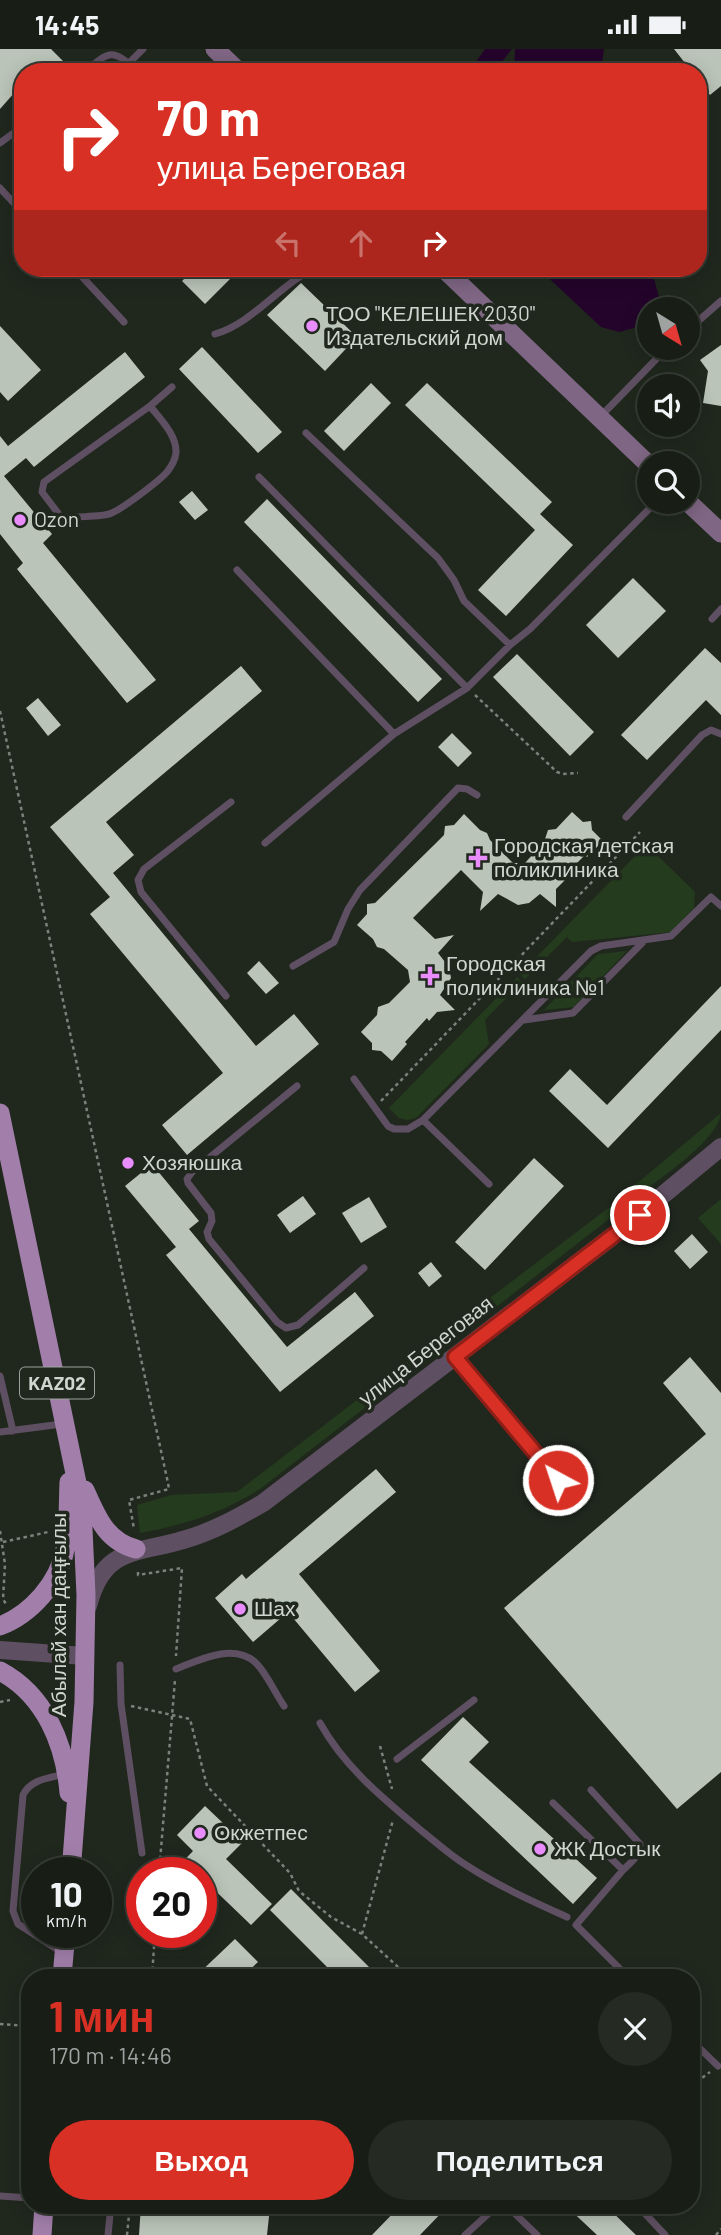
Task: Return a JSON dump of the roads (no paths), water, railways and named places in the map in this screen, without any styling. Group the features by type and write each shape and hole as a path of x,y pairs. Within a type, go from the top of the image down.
{"highway":[{"name":"Абылай хан даңғылы","path":"0,1113 82,1507 86,1614 84,1702 73,1772 72,1857"},
{"path":"70,1446 103,1527 117,1542 135,1543"},
{"path":"8,1623 39,1598 52,1581 65,1551 70,1446"},
{"path":"0,1671 33,1695 43,1709 73,1772"},
{"path":"63,1969 65,1948"},
{"path":"42,2235 43,2214"}],"main road":[{"path":"215,49 230,63"},
{"path":"452,277 637,453"},
{"path":"700,513 721,533"}],"street":[{"name":"улица Береговая","path":"135,1543 182,1541 205,1533 263,1503 618,1232 721,1147"},
{"path":"86,1614 94,1585 101,1574 135,1543"},
{"path":"0,1650 85,1656"}],"lane":[{"path":"94,63 107,51 113,50 130,62 143,49"},
{"path":"0,188 14,203"},
{"path":"82,277 124,322"},
{"path":"215,334 241,322 300,277"},
{"path":"700,319 721,301"},
{"path":"599,417 654,361"},
{"path":"150,406 171,433 174,442 176,453 166,474 109,514 68,519 61,517 42,492 44,482 150,406 172,387"},
{"path":"306,433 438,558 448,570 464,601 510,645"},
{"path":"259,477 467,688"},
{"path":"265,843 394,734 467,688 644,514"},
{"path":"237,570 394,734"},
{"path":"712,619 721,609"},
{"path":"626,817 702,735 711,730 721,734"},
{"path":"293,967 334,942 360,890 458,788 467,789 477,795"},
{"path":"226,996 141,892 138,880 144,869 231,802"},
{"path":"354,1079 388,1126 408,1129 423,1120 596,947 665,939 676,933 710,897 721,906"},
{"path":"523,1020 573,1013 644,941"},
{"path":"297,1086 192,1171 187,1179 188,1183 211,1213 212,1221 207,1229 209,1239 281,1326 286,1328 298,1325 365,1268"},
{"path":"423,1120 489,1184"},
{"path":"455,1357 575,1500"},
{"path":"0,1376 13,1431"},
{"path":"0,1433 65,1424"},
{"path":"176,1669 206,1657 226,1653 245,1657 256,1663 284,1706"},
{"path":"120,1665 121,1704 142,1853"},
{"path":"397,1759 474,1700"},
{"path":"320,1723 334,1747 349,1764 396,1809 464,1864 521,1897 567,1917"},
{"path":"64,1954 18,1924 13,1911 23,1795 26,1789 36,1782 73,1772"},
{"path":"591,1790 640,1844 637,1856 576,1925 620,1969"},
{"path":"553,1803 623,1870"},
{"path":"700,2049 718,2066"},
{"path":"0,2196 21,2197"},
{"path":"108,2235 110,2214"},
{"path":"465,2235 488,2214"},
{"path":"515,2214 537,2235"},
{"path":"645,2214 665,2235"}],"place":[{"name":"ТОО \"КЕЛЕШЕК 2030\" Издательский дом","path":"312,326"},
{"name":"Ozon","path":"20,520"},
{"name":"Городская детская поликлиника","path":"478,858"},
{"name":"Городская поликлиника №1","path":"430,976"},
{"name":"Хозяюшка","path":"128,1163"},
{"name":"Шах","path":"240,1609"},
{"name":"Окжетпес","path":"200,1833"},
{"name":"ЖК Достык","path":"540,1849"}]}
